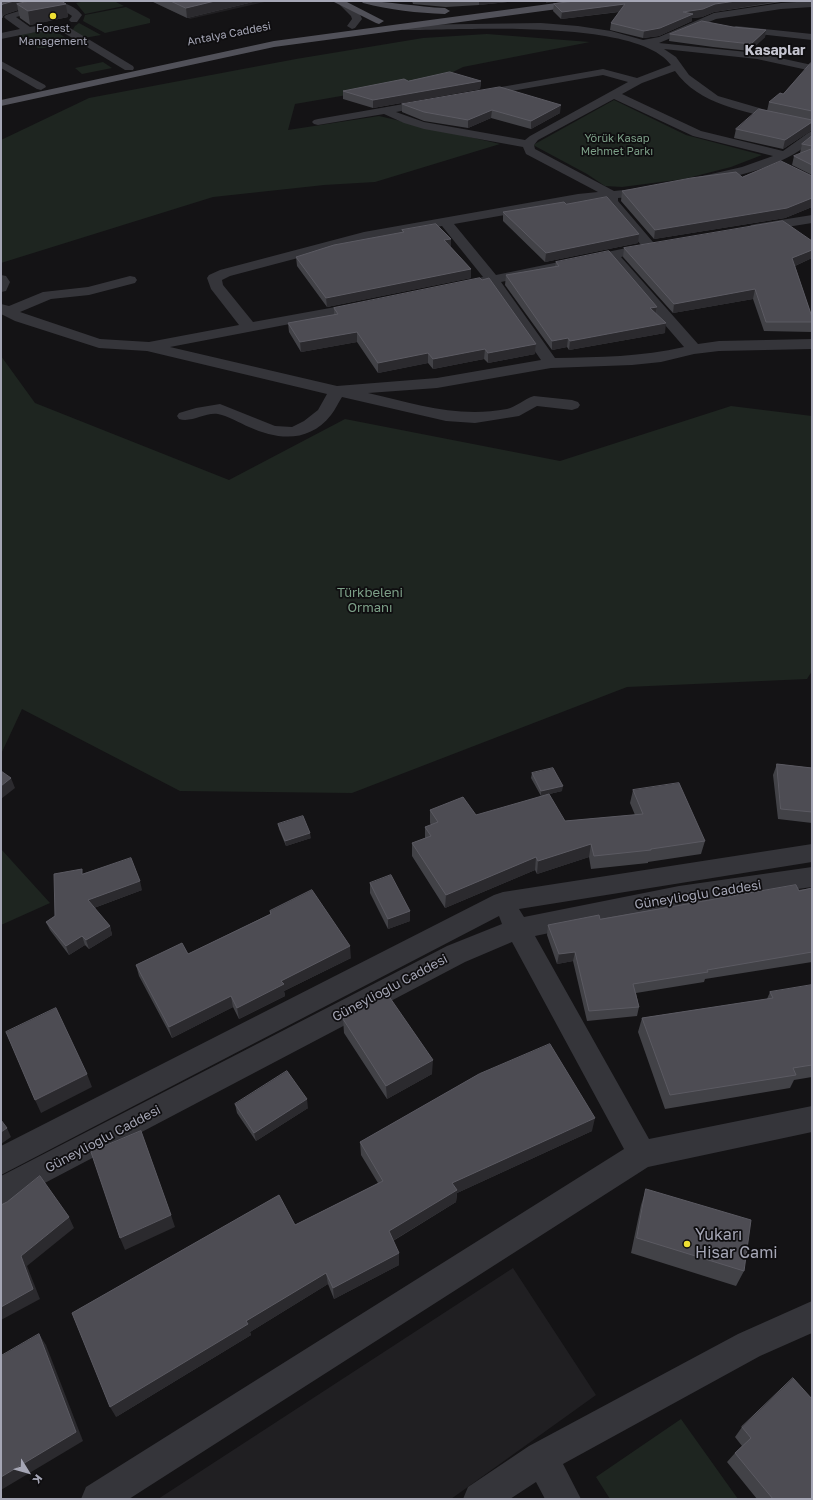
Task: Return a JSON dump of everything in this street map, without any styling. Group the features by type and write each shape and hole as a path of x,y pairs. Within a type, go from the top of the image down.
{"main road":[{"path":"366,1 382,5 463,15 595,1"},
{"path":"463,15 546,1"},
{"path":"341,3 381,22 404,27"},
{"path":"420,10 442,14"},
{"name":"Antalya Caddesi","path":"1,96 249,40 442,14 463,15"},
{"path":"463,15 476,23 500,25"},
{"name":"Antalya Caddesi","path":"1,104 274,44 362,31 404,27 463,15"}],"street":[{"path":"5,16 72,1"},
{"path":"341,3 356,15 357,19 352,26"},
{"path":"60,4 71,9 77,15 66,30"},
{"path":"644,43 662,39 714,16 781,6 812,4"},
{"path":"5,16 32,30 66,30 129,68"},
{"path":"1,36 74,20"},
{"path":"700,22 714,26"},
{"path":"404,27 500,25 578,29 611,34 644,43 757,56 812,68"},
{"path":"726,28 812,37"},
{"path":"644,43 662,52 674,63 685,77 714,98 797,122"},
{"path":"528,144 534,138 613,94 674,63 677,53 696,49"},
{"path":"1,64 41,87"},
{"path":"470,95 603,72 638,81"},
{"path":"613,94 672,121 682,128 780,161"},
{"path":"318,122 439,101"},
{"path":"385,110 397,117 416,124 493,140 528,144"},
{"path":"692,182 780,161 812,135"},
{"path":"528,144 530,151 612,195"},
{"path":"249,327 216,286 214,278 225,273 364,236 578,198 647,192 662,189"},
{"path":"612,195 612,202 650,246"},
{"path":"742,231 812,219"},
{"path":"446,222 492,279 551,364"},
{"path":"445,289 665,244"},
{"path":"611,254 694,350"},
{"path":"1,279 4,282 1,288"},
{"path":"5,310 48,294 89,291 130,280"},
{"path":"147,346 376,304"},
{"path":"5,310 20,318 99,343 147,346 446,416 468,418 513,413 534,401 572,405"},
{"path":"337,391 437,383 551,364 661,358 719,346 812,344"},
{"path":"185,416 202,411 220,409 272,430 294,432 310,425 324,413 337,391"},
{"name":"Güneylioğlu Caddesi","path":"1,1161 503,902 812,854"},
{"name":"Güneylioğlu Caddesi","path":"1,1192 456,954 518,929 680,896 812,877"},
{"path":"503,902 642,1154"},
{"path":"98,1499 642,1154 812,1119"},
{"path":"480,1499 541,1458 749,1344 812,1318"},
{"path":"541,1458 564,1499"}],"shaded area":[{"path":"151,1 269,1 190,19"},
{"path":"513,1268 596,1395 451,1499 158,1499"}],"green space":[{"path":"86,1 114,1 124,6 85,14 76,3"},
{"path":"126,7 150,19 150,23 105,33 83,21 85,15"},
{"path":"79,23 101,35 84,38 72,31"},
{"path":"44,31 60,34 70,41 44,48 38,48 17,36 20,34"},
{"path":"487,34 590,42 463,67 439,79 295,104 288,130 379,116 500,144 375,182 324,185 213,197 1,263 1,140 89,98 296,59 423,38"},
{"path":"103,62 112,68 82,74 75,68"},
{"name":"Yörük Kasap Mehmet Parkı","path":"614,100 686,135 762,155 731,167 684,179 622,187 605,186 587,174 533,145"},
{"name":"Türkbeleni Ormanı","path":"1,356 35,403 229,480 345,419 560,461 731,406 812,416 812,671 807,679 627,687 352,793 180,791 22,709 1,754"},
{"path":"1,849 50,903 1,925"},
{"path":"681,1419 738,1499 610,1499 596,1477"}],"building":[{"path":"1,1 14,1 1,6"},
{"path":"30,1 61,1 66,4 28,11 17,4"},
{"path":"171,1 215,1 186,8"},
{"path":"575,1 736,1 715,4 703,9 683,12 693,14 660,28 644,31 611,23 625,4 562,12 554,4"},
{"path":"702,21 733,27 766,30 751,44 670,34"},
{"path":"811,63 812,111 769,102 780,93 783,94"},
{"path":"450,72 481,81 373,100 343,91 404,79 408,81"},
{"path":"500,87 561,105 531,121 492,110 468,120 424,112 402,104"},
{"path":"759,109 812,120 812,122 785,140 736,129"},
{"path":"812,136 812,146 802,144"},
{"path":"812,149 812,165 794,156"},
{"path":"781,161 812,176 812,198 787,208 655,230 622,191 691,178 736,172 742,177"},
{"path":"607,197 639,234 546,253 503,212 564,202 566,204"},
{"path":"783,221 812,241 812,250 792,258 812,317 812,322 766,322 755,289 674,304 624,248"},
{"path":"436,224 451,239 444,240 471,269 326,298 296,257 334,245 404,232 402,230"},
{"path":"609,251 657,307 650,308 666,323 570,341 568,338 552,341 506,275 559,266 556,262"},
{"path":"480,278 482,280 489,278 536,344 488,353 485,349 433,359 428,353 378,363 357,332 300,342 288,323 338,314 334,308"},
{"path":"777,764 812,768 812,812 781,809"},
{"path":"553,768 563,786 541,791 532,773"},
{"path":"1,771 11,778 1,786"},
{"path":"679,783 705,841 651,850 594,856 591,844 538,861 536,857 446,895 412,843 431,836 425,827 438,822 430,810 463,797 476,815 549,794 565,821 643,814 633,790"},
{"path":"303,816 310,833 285,841 278,824"},
{"path":"131,858 140,881 88,900 110,926 86,940 82,936 66,946 46,922 55,916 54,874 82,869 82,874"},
{"path":"391,875 410,911 388,919 370,883"},
{"path":"796,885 799,891 812,888 812,952 707,970 708,972 633,984 639,1007 589,1011 575,952 559,954 548,925 599,915 600,919"},
{"path":"312,890 350,946 281,981 284,984 237,1008 231,996 169,1027 136,965 182,943 188,954 271,914 270,911"},
{"path":"812,985 812,1065 793,1068 796,1075 670,1095 642,1018 773,998 770,992"},
{"path":"388,995 433,1060 386,1086 343,1019"},
{"path":"56,1008 87,1074 35,1100 6,1032"},
{"path":"550,1044 595,1118 452,1183 457,1190 389,1231 399,1253 333,1288 326,1273 246,1321 248,1324 110,1407 72,1313 279,1195 295,1225 383,1181 360,1142 479,1074"},
{"path":"287,1071 307,1099 254,1133 235,1104"},
{"path":"1,1120 7,1128 1,1132"},
{"path":"141,1131 171,1215 120,1238 91,1152"},
{"path":"40,1176 69,1217 21,1256 33,1289 1,1307 1,1205"},
{"name":"Yukarı Hisar Cami","path":"646,1189 751,1220 744,1271 637,1238"},
{"path":"39,1334 76,1432 1,1477 1,1356"},
{"path":"793,1378 812,1399 812,1499 773,1499 735,1453 751,1438 742,1427"}],"place":[{"name":"Forest Management","path":"53,16"},
{"name":"Yukarı Hisar Cami","path":"687,1244"}],"district":[{"name":"Kasaplar","path":"775,51"}]}
